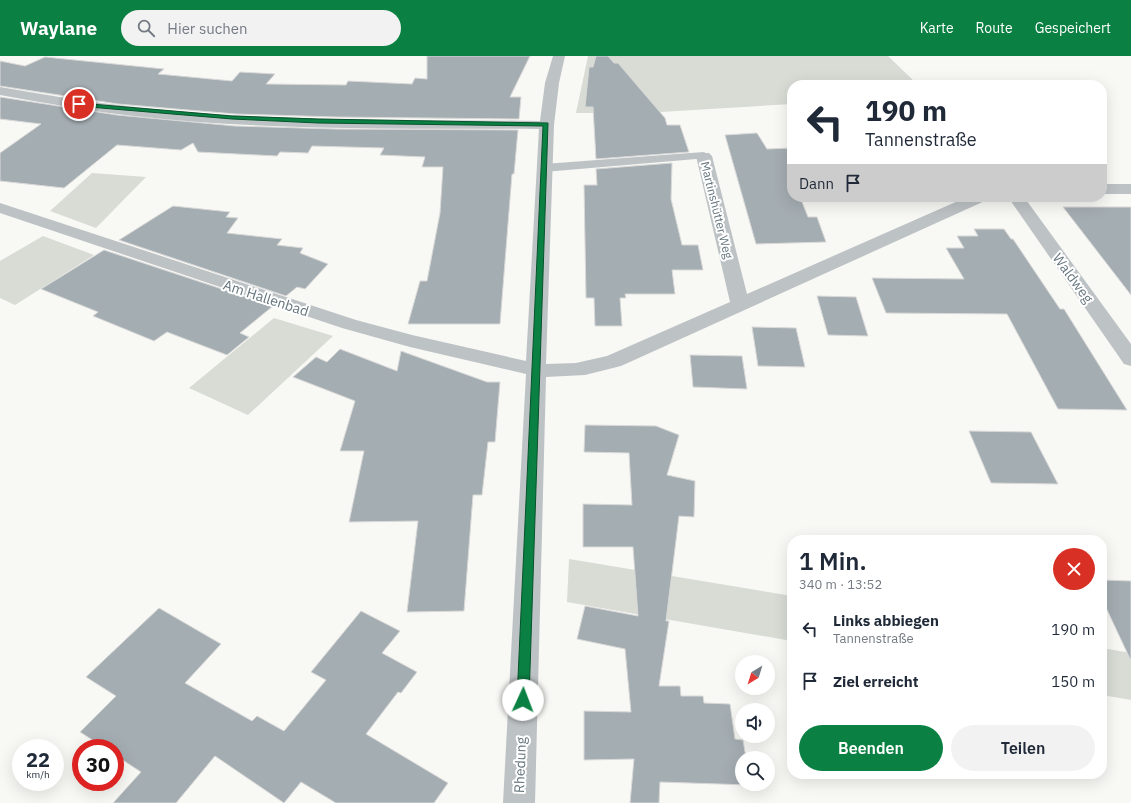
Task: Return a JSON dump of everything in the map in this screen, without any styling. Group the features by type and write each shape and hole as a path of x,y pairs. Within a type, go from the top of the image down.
{"street":[{"name":"Rhedung","path":"519,803 546,125 553,79 559,56"},
{"path":"0,91 93,106 232,118 393,123 546,125"},
{"name":"Martinshütter Weg","path":"704,156 740,304"},
{"path":"1107,189 1131,189"},
{"path":"537,370 569,371 598,367 970,202"},
{"name":"Waldweg","path":"1020,202 1131,359"},
{"name":"Am Hallenbad","path":"0,208 349,324 410,341 537,370"}],"lane":[{"name":"Martinshütter Weg","path":"544,168 704,156"}],"shaded area":[{"path":"588,56 888,56 913,80 787,80 787,104 644,113 576,113"},
{"path":"92,173 146,177 96,228 50,211"},
{"path":"43,236 94,255 15,305 0,298 0,261"},
{"path":"274,318 333,336 248,415 189,388"},
{"path":"569,559 787,595 787,640 567,602"},
{"path":"1107,649 1131,653 1131,700 1107,696"}],"building":[{"path":"427,56 530,56 510,97 521,97 519,119 337,117 236,114 118,104 0,86 0,61 25,66 45,57 164,69 158,74 232,81 240,72 275,74 266,84 346,85 348,81 412,84 415,78 427,79"},
{"path":"596,56 608,56 614,63 618,63 665,118 667,125 680,125 689,152 596,159 593,107 585,107 589,67 593,67"},
{"path":"0,97 117,115 235,126 336,129 518,130 514,174 512,174 500,324 408,324 420,281 427,281 440,213 443,167 422,167 425,157 380,155 384,148 312,146 308,153 280,152 277,156 198,152 193,143 181,150 117,145 64,188 0,181 0,153 41,124 0,119"},
{"path":"757,133 767,149 787,148 787,202 802,202 808,217 817,217 826,242 756,244 725,135"},
{"path":"672,163 671,199 682,245 698,245 703,270 672,270 675,294 625,294 626,298 620,298 622,326 595,326 594,298 586,298 584,185 597,185 596,169"},
{"path":"173,206 230,212 226,217 238,218 227,233 282,239 277,245 303,248 300,253 328,264 305,289 297,287 286,296 119,240"},
{"path":"1063,207 1131,207 1131,295"},
{"path":"974,229 1004,229 1011,239 1013,239 1060,309 1064,309 1127,410 1058,409 1007,314 886,313 872,278 964,279 946,248 964,248 957,236 978,236"},
{"path":"104,250 273,306 240,333 249,337 227,355 167,332 154,341 93,316 98,312 41,289"},
{"path":"817,296 856,297 868,336 828,335"},
{"path":"752,327 796,328 805,367 758,366"},
{"path":"340,349 397,371 401,351 487,382 500,382 495,442 488,442 482,495 473,495 464,611 407,612 418,521 349,522 364,451 340,451 355,401 293,377 316,357 327,362"},
{"path":"690,355 742,356 747,389 693,387"},
{"path":"585,425 656,426 679,435 667,475 695,481 694,517 679,516 666,621 669,621 659,686 680,686 681,696 703,696 704,703 730,704 735,743 744,743 745,751 735,751 735,785 660,782 659,803 630,803 634,759 584,760 584,711 631,712 625,649 577,639 585,606 638,616 633,547 583,547 583,504 632,505 629,453 584,452"},
{"path":"969,431 1031,432 1058,484 991,483"},
{"path":"1107,580 1131,581 1131,661 1107,610"},
{"path":"159,608 221,644 185,683 252,721 257,716 284,731 326,680 311,672 361,611 400,631 382,653 417,672 401,693 398,692 366,734 448,783 434,803 336,803 301,782 284,803 215,756 176,803 113,803 141,772 124,761 124,739 91,739 80,732 116,696 86,677"}],"route":[{"path":"79,104 138,111 232,118 401,123 546,125 523,700"}]}
